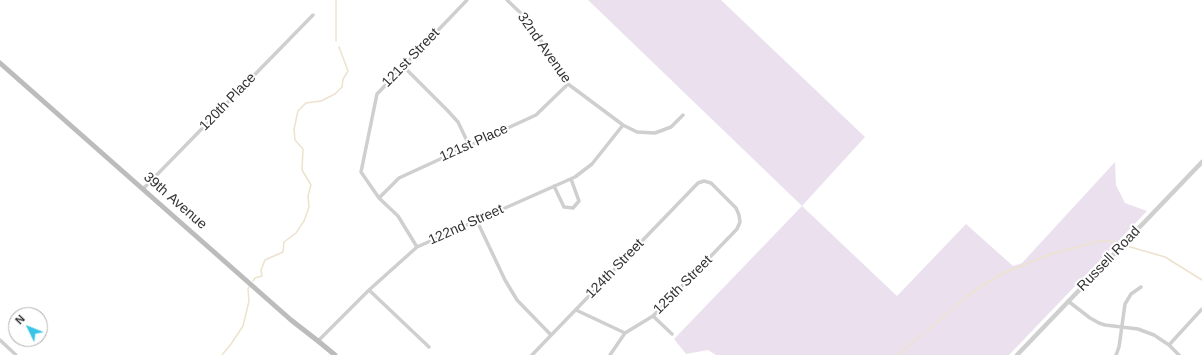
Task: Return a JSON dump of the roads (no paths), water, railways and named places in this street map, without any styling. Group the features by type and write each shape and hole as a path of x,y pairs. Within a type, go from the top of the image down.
{"main road":[{"name":"39th Avenue","path":"0,63 291,320 334,355"}],"street":[{"name":"121st Street","path":"379,198 361,172 377,94 467,0"},
{"name":"32nd Avenue","path":"507,0 528,20 568,84 623,125 637,132 655,133 672,127 683,115"},
{"name":"120th Place","path":"143,189 313,15"},
{"path":"403,66 458,122 469,145"},
{"name":"121st Place","path":"379,198 399,178 536,115 568,84"},
{"name":"122nd Street","path":"318,341 369,290 417,247 571,179 592,164 623,125"},
{"name":"Russell Road","path":"1017,355 1202,162"},
{"path":"554,186 564,207 573,208 579,201 571,179"},
{"name":"125th Street","path":"610,355 625,333 654,316 737,229 740,222 735,205 711,183 704,181 698,183"},
{"name":"124th Street","path":"532,355 698,183"},
{"path":"379,198 398,216 417,247"},
{"path":"477,221 505,280 517,300 552,335"},
{"path":"1116,355 1119,347 1125,304 1128,298 1141,287"},
{"path":"369,290 429,347"},
{"path":"1068,301 1099,323 1143,331 1154,335 1169,345 1179,355"},
{"path":"1169,345 1202,309"},
{"path":"576,310 625,333"},
{"path":"654,316 672,334"},
{"path":"0,340 16,355"}],"waterway":[{"path":"336,0 336,41"},
{"path":"253,281 255,278 262,276 261,270 265,260 283,252 284,242 296,233 304,221 309,207 308,196 311,185 302,170 303,149 295,140 294,129 298,111 306,103 321,101 335,94 342,87 343,79 348,71 339,47"},
{"path":"927,331 967,296 1001,274 1051,254 1104,240 1119,244"},
{"path":"1127,246 1165,257 1202,280"},
{"path":"222,355 243,326 249,301 249,287"},
{"path":"898,355 922,334"}]}
